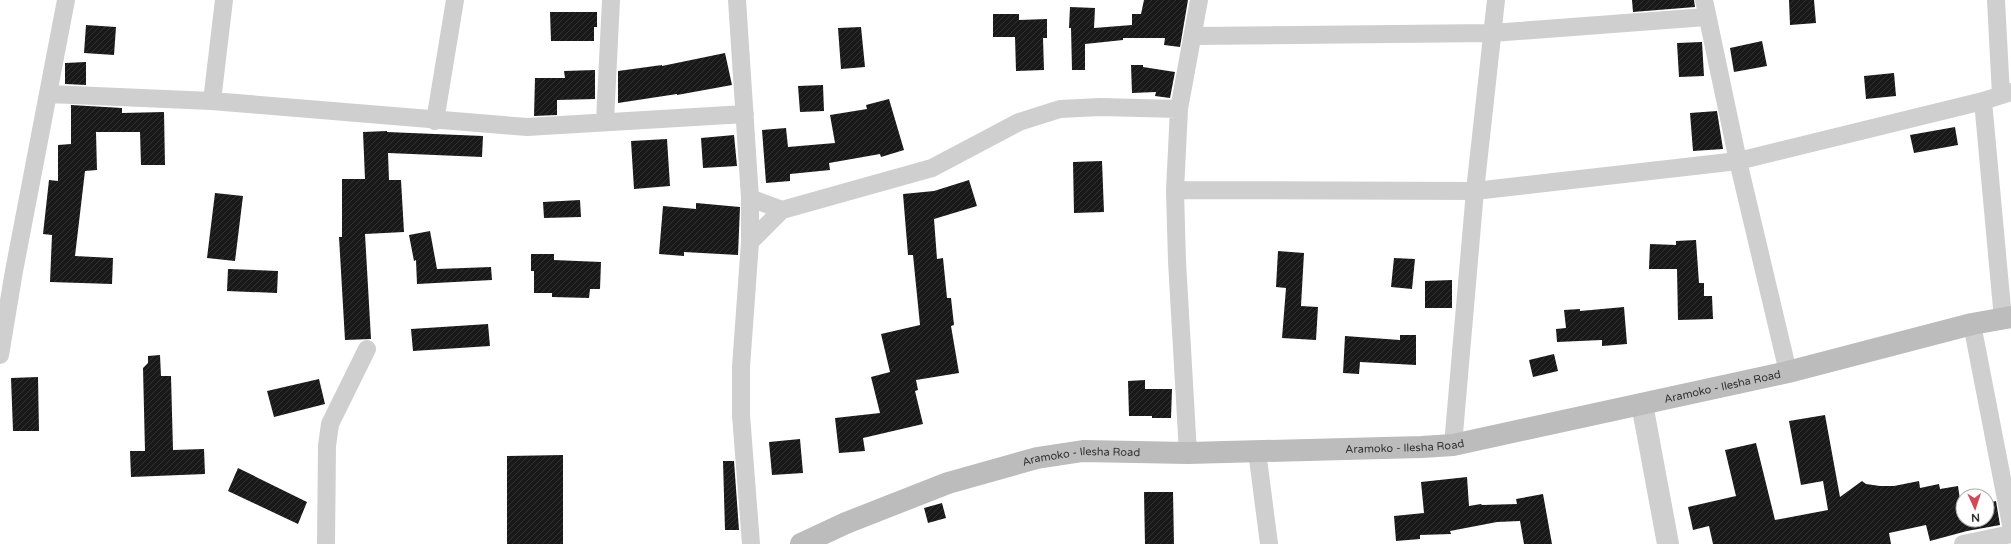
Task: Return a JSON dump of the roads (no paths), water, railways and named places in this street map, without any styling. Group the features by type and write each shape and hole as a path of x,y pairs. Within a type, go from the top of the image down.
{"main road":[{"name":"Aramoko - Ilesha Road","path":"800,544 846,523 948,483 981,475 1037,458 1083,451 1188,453 1453,444 1788,372 1972,324 2007,318"}],"street":[{"path":"0,355 14,271 66,0"},
{"path":"212,101 224,0"},
{"path":"435,121 455,0"},
{"path":"605,121 611,0"},
{"path":"737,0 750,198 750,242 741,367 741,415 751,544"},
{"path":"1188,453 1177,261 1175,190 1179,109 1199,0"},
{"path":"1453,444 1475,191 1496,0"},
{"path":"1175,190 1475,191 1738,161 1983,101 2006,93 1996,0"},
{"path":"1193,36 1492,33 1705,9 1738,161 1788,372"},
{"path":"49,94 212,101 527,128 605,121 745,114"},
{"path":"1983,101 2007,318"},
{"path":"750,242 782,210 932,168 1019,122 1060,109 1100,107 1179,109"},
{"path":"750,198 782,210"},
{"path":"1972,324 2011,525"},
{"path":"326,544 327,446 330,424 367,349"},
{"path":"1642,404 1668,544"},
{"path":"1257,451 1268,544"},
{"path":"1963,544 2011,534"}]}
